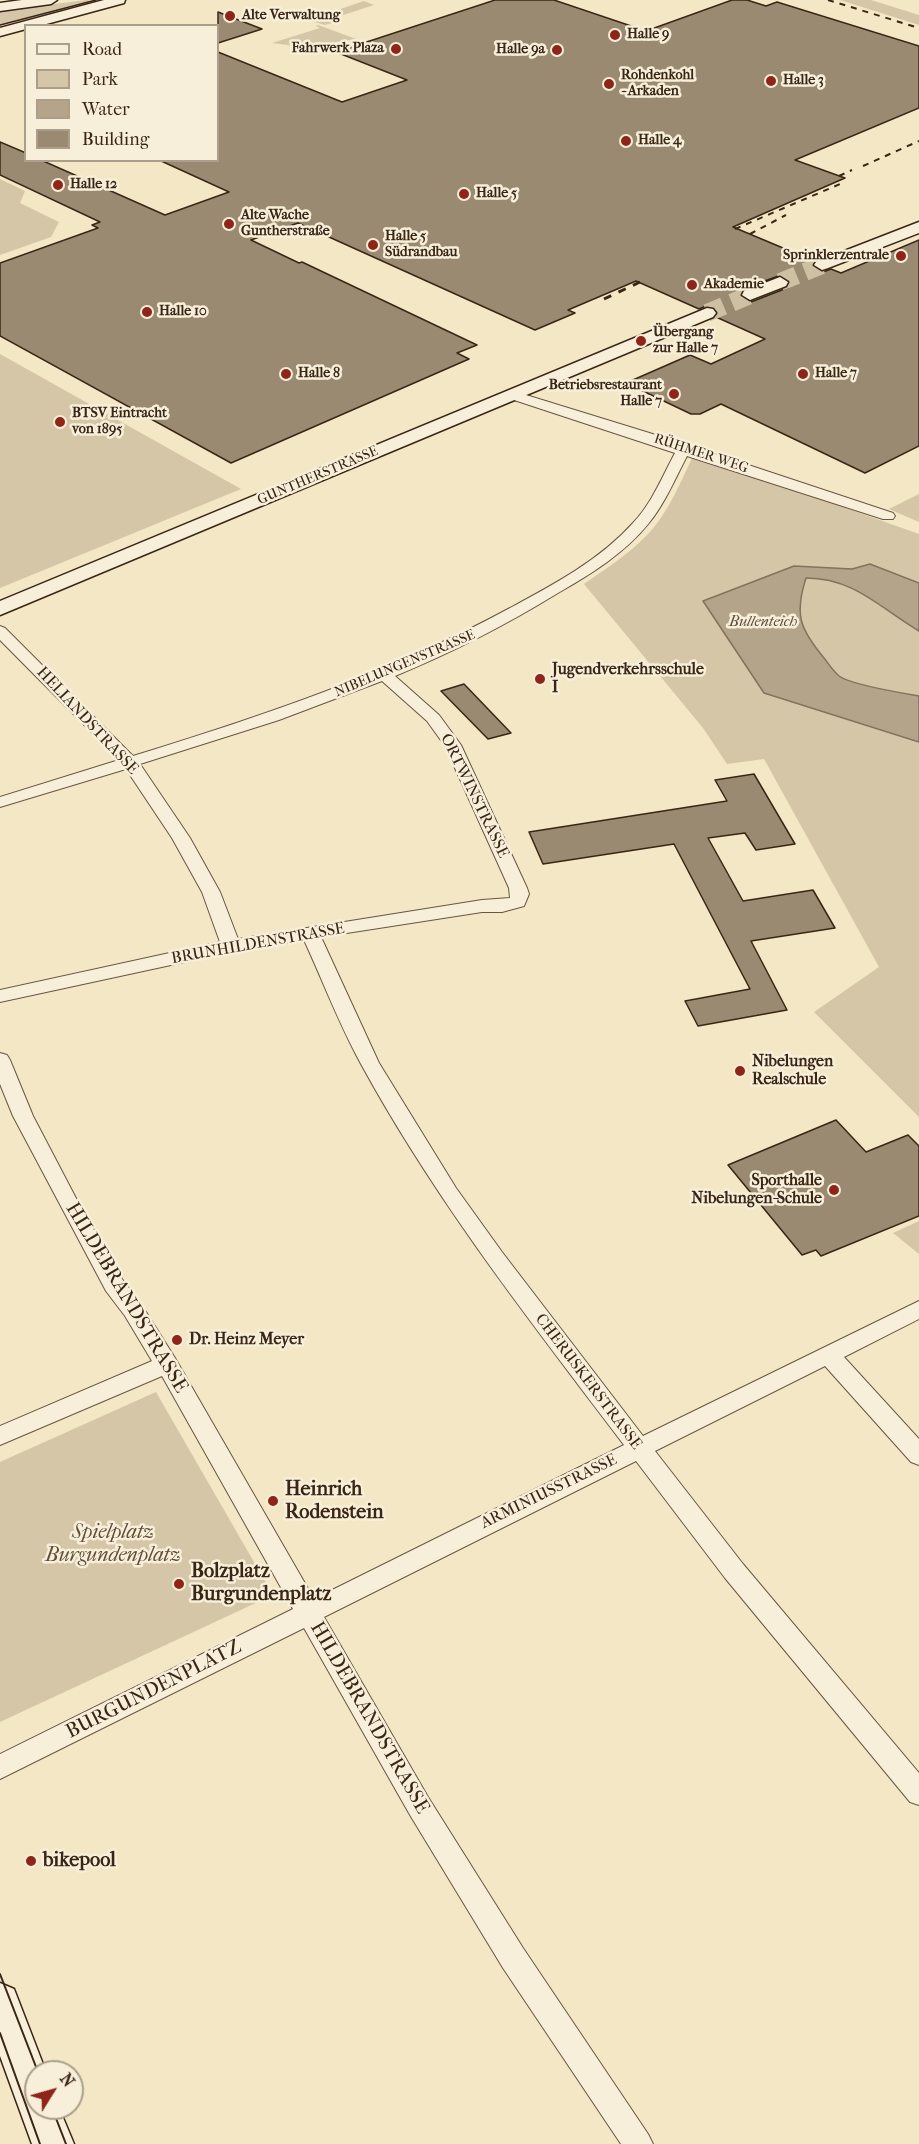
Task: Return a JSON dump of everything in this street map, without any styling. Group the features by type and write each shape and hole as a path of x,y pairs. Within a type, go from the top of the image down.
{"street":[{"path":"0,7 51,0"},
{"path":"30,24 119,0"},
{"path":"0,32 24,26"},
{"path":"822,265 919,226"},
{"path":"750,295 780,282"},
{"name":"GUNTHERSTRASSE","path":"0,609 707,313"},
{"name":"RÜHMER WEG","path":"513,395 888,516"},
{"name":"NIBELUNGENSTRASSE","path":"0,802 313,702 384,675 484,630 561,585 608,554 640,526 682,453 680,447"},
{"name":"HELIANDSTRASSE","path":"0,631 130,762 184,844 211,892 231,946"},
{"name":"ORTWINSTRASSE","path":"384,675 433,718 453,745 518,888 520,894 518,902"},
{"name":"BRUNHILDENSTRASSE","path":"0,996 231,946 518,902"},
{"name":"CHERUSKERSTRASSE","path":"310,934 370,1063 449,1193 494,1258 638,1448 764,1607 919,1793"},
{"name":"HILDEBRANDSTRASSE","path":"0,1060 23,1116 69,1205 114,1285 133,1310 167,1364 419,1806 513,1958 638,2144"},
{"name":"ARMINIUSSTRASSE","path":"309,1612 919,1308"},
{"path":"828,1354 919,1455"},
{"path":"0,1436 167,1364"},
{"name":"BURGUNDENPLATZ","path":"0,1767 309,1612"},
{"path":"0,2003 24,2067"},
{"path":"44,2120 53,2144"}],"green space":[{"path":"86,0 103,2 0,26 0,11"},
{"path":"840,0 871,0 919,15 919,25"},
{"path":"364,1 374,5 334,18 329,21 332,23 325,25 308,20"},
{"path":"316,26 356,39 303,47 272,43 320,28"},
{"path":"0,179 25,191 20,203 59,222 51,237 0,255"},
{"name":"BTSV Eintracht von 1895","path":"0,354 241,489 0,588"},
{"path":"694,454 919,534 919,583 870,564 852,569 794,566 765,693 919,742 919,1117 814,1012 879,967 764,759 727,764 703,728 584,584 632,549 655,527"},
{"path":"919,494 919,522 889,509"},
{"path":"806,578 830,579 864,592 919,631 919,696 865,685 837,674 816,648 802,621 801,602"},
{"path":"919,1221 919,1254 893,1233"},
{"name":"Spielplatz Burgundenplatz","path":"156,1392 273,1595 0,1722 0,1462"}],"water":[{"name":"Bullenteich","path":"870,564 919,583 919,631 866,596 823,579 806,578 800,602 802,621 809,638 839,676 889,691 919,696 919,742 764,693 703,601 794,566 852,569"}],"building":[{"path":"495,0 554,0 646,31 732,0 747,0 766,6 777,2 919,46 919,108 795,160 845,178 733,227 814,261 813,267 823,272 831,269 841,273 919,240 919,446 865,473 721,404 700,414 691,414 626,383 690,355 711,364 765,339 716,317 718,313 713,307 706,306 699,309 636,281 568,310 575,313 535,330 298,223 251,240 477,345 457,353 469,359 231,463 0,336 0,263 98,228 92,225 100,222 0,175 0,142 24,152 24,162 46,162 165,215 229,192 163,162 219,162 219,52 342,102 407,80 336,52","holes":["781,275 790,281 787,288 751,302 740,296 743,289"]},
{"path":"218,12 262,29 219,43"},
{"path":"464,684 511,733 488,739 441,691"},
{"name":"Nibelungen Realschule","path":"754,774 795,844 756,850 745,833 708,838 743,901 813,890 835,928 751,941 787,1010 698,1026 685,1001 750,989 674,844 543,864 529,832 727,801 715,780"},
{"name":"Sporthalle Nibelungen-Schule","path":"836,1120 866,1152 908,1135 919,1146 919,1216 821,1256 816,1250 802,1255 728,1165"}],"tunnel":[{"path":"780,282 822,265"},
{"path":"707,313 750,295"}],"tram line":[{"path":"0,25 96,0"},
{"path":"0,1974 33,2060"},
{"path":"0,2033 40,2144"},
{"path":"57,2120 66,2144"}],"railway":[{"path":"828,0 919,28"},
{"path":"863,166 919,141"},
{"path":"839,176 852,170"},
{"path":"735,229 840,184"},
{"path":"750,234 786,215"},
{"path":"604,299 640,282"}],"place":[{"name":"Alte Verwaltung","path":"230,16"},
{"name":"Halle 9","path":"615,35"},
{"name":"Fahrwerk Plaza","path":"396,49"},
{"name":"Halle 9a","path":"557,50"},
{"name":"Halle 3","path":"771,81"},
{"name":"Rohdenkohl - Arkaden","path":"609,84"},
{"name":"Halle 4","path":"626,141"},
{"name":"Halle 12","path":"58,185"},
{"name":"Halle 5","path":"464,194"},
{"name":"Alte Wache Guntherstraße","path":"229,224"},
{"name":"Halle 5 Südrandbau","path":"373,245"},
{"name":"Sprinklerzentrale","path":"901,256"},
{"name":"Akademie","path":"692,285"},
{"name":"Halle 10","path":"147,312"},
{"name":"Übergang zur Halle 7","path":"641,341"},
{"name":"Halle 8","path":"286,374"},
{"name":"Halle 7","path":"803,374"},
{"name":"Betriebsrestaurant Halle 7","path":"674,394"},
{"name":"BTSV Eintracht von 1895","path":"60,422"},
{"name":"Jugendverkehrsschule I","path":"540,679"},
{"name":"Nibelungen Realschule","path":"740,1071"},
{"name":"Sporthalle Nibelungen-Schule","path":"834,1190"},
{"name":"Dr. Heinz Meyer","path":"177,1340"},
{"name":"Heinrich Rodenstein","path":"273,1501"},
{"name":"Bolzplatz Burgundenplatz","path":"179,1584"},
{"name":"bikepool","path":"31,1861"}]}
